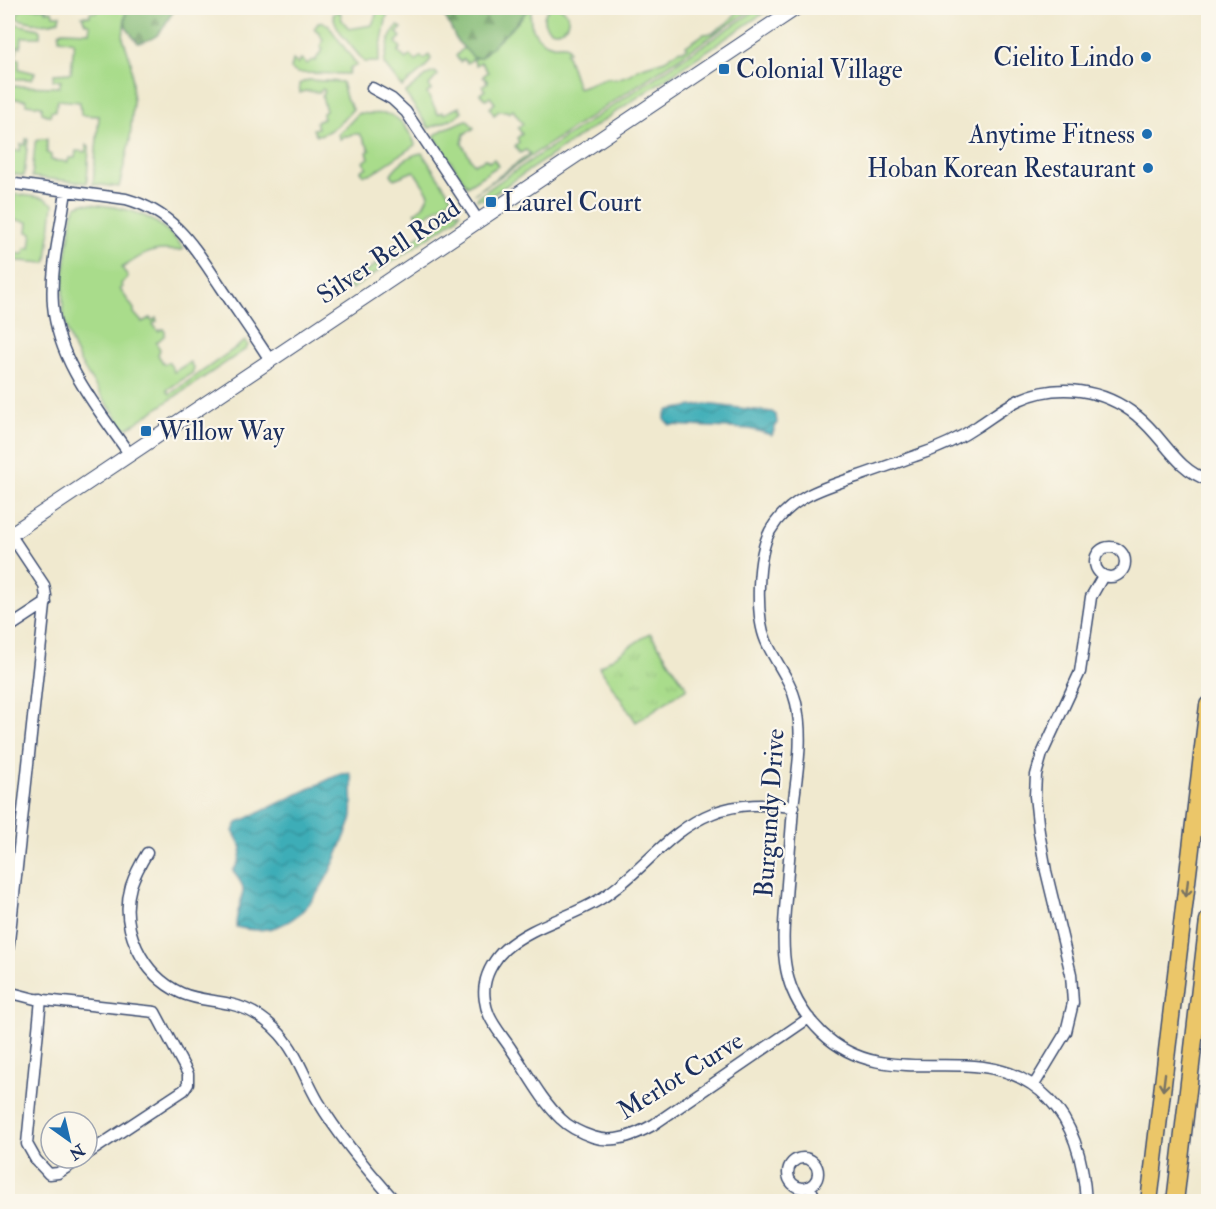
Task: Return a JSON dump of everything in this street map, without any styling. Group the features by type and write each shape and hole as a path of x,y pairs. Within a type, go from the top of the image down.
{"highway":[{"path":"1149,1202 1209,705"},
{"path":"1175,1202 1209,920"}],"street":[{"name":"Silver Bell Road","path":"9,535 795,8"},
{"path":"372,88 392,99 406,112 478,220"},
{"path":"8,183 113,196 139,202 160,214 194,246 270,360"},
{"path":"66,191 54,279 53,303 59,337 75,372 130,455"},
{"name":"Burgundy Drive","path":"1086,1202 1082,1166 1072,1133 1056,1106 1034,1085 1012,1074 985,1066 896,1065 868,1060 834,1042 801,1008 791,988 783,950 783,927 800,745 799,724 796,702 789,683 764,635 759,590 761,559 767,538 779,518 802,497 936,449 967,433 1016,402 1035,394 1055,390 1076,390 1096,394 1124,406 1152,429 1182,466 1209,480"},
{"path":"8,951 46,603 44,585 9,535"},
{"path":"1034,1085 1066,1032 1073,1004 1071,974 1039,832 1035,796 1036,776 1042,754 1080,672 1091,597 1102,576"},
{"path":"8,628 46,603"},
{"name":"Merlot Curve","path":"794,807 740,806 714,813 691,823 668,841 625,882 588,906 530,932 505,949 492,966 484,991 489,1016 554,1111 575,1129 601,1139 629,1136 653,1125 809,1018"},
{"path":"147,853 131,887 128,909 131,932 145,962 159,978 180,993 202,1000 241,1007 253,1012 274,1028 290,1046 314,1095 331,1122 396,1202"},
{"path":"8,992 41,999 155,1012 188,1074 188,1084 99,1147"},
{"path":"39,1164 27,1141 41,999"},
{"path":"43,1170 49,1174 63,1170"},
{"path":"810,1187 817,1202"}],"green space":[{"path":"556,7 564,11 568,19 564,27 556,31 548,27 544,19 548,11"},
{"path":"22,8 46,8 46,11 52,11 53,15 60,15 59,20 44,24 18,19 16,16"},
{"path":"97,8 126,8 123,38 131,62 133,101 130,140 119,187 93,184 99,116 81,115 80,102 58,100 55,111 51,111 50,116 42,113 42,106 26,104 26,100 8,98 8,86 59,87 61,81 53,80 54,74 71,73 74,42 59,39 59,33 63,31 89,32 90,25 85,23 82,16 90,16 90,12 97,12"},
{"path":"126,8 176,8 154,38 138,43 125,26"},
{"path":"377,8 385,8 387,15 378,62 364,62 337,27 333,14 340,11 342,20 349,29 372,25"},
{"path":"436,8 529,8 516,24 480,58 474,58 457,41 446,18"},
{"path":"529,8 532,8 532,26 541,40 553,45 567,46 569,51 566,52 578,88 606,78 616,79 631,74 639,68 665,60 687,48 686,46 704,34 713,33 741,9 754,8 474,194 530,154 526,150 520,153 515,146 519,142 517,138 522,134 518,128 523,124 513,110 509,113 499,111 494,115 490,108 495,103 490,97 485,99 480,94 485,90 482,86 488,82 483,76 488,72 481,62 476,65 473,59 467,63 464,59 460,62 456,56 464,47 480,58 516,24"},
{"path":"759,8 771,8 486,199 477,200 503,179"},
{"path":"322,21 328,25 357,65 349,69 348,74 297,73 291,69 293,60 298,64 301,59 307,64 312,60 315,61 323,49 320,47 323,40 319,32 314,29"},
{"path":"8,22 40,31 40,37 22,37 21,47 17,46 15,58 19,59 19,69 35,73 32,79 8,79"},
{"path":"398,26 402,28 397,33 401,37 396,42 401,48 398,52 406,59 410,55 416,61 421,56 424,59 429,55 431,59 425,68 402,87 384,64 390,38"},
{"path":"435,72 438,75 429,85 431,90 427,93 438,114 443,112 444,114 459,107 462,111 455,118 429,128 405,93 429,74"},
{"path":"308,80 342,82 346,98 353,109 336,126 316,135 313,129 318,128 316,122 323,119 323,113 326,111 322,96 325,91 323,89 319,92 300,93 299,84"},
{"path":"359,113 385,114 395,117 406,128 415,145 373,173 364,175 361,171 367,167 363,162 369,158 367,152 370,150 360,134 346,137 345,135 340,139 338,135"},
{"path":"467,120 474,128 464,134 462,144 474,164 486,159 489,162 494,159 498,166 467,186 434,136 444,129"},
{"path":"28,139 24,176 8,173 8,150 20,151 21,144 25,145"},
{"path":"41,139 47,139 47,153 51,155 51,160 68,162 69,158 75,158 76,151 86,152 86,145 89,147 87,183 32,177 35,144"},
{"path":"422,153 452,198 421,219 415,212 423,206 429,194 414,171 394,179 391,174 405,160"},
{"path":"15,194 44,198 53,204 45,263 8,260 8,254 24,254 25,248 30,248 32,233 27,232 28,222 11,219"},
{"path":"84,203 114,207 140,214 163,227 184,249 152,252 122,268 128,277 121,284 123,287 120,289 134,309 134,313 142,322 156,318 157,321 153,324 158,331 163,329 165,331 165,335 156,343 160,349 158,355 164,364 169,362 174,372 190,362 194,369 192,373 167,390 170,394 244,342 246,341 248,345 246,349 128,428 124,428 86,372 66,326 63,309 64,273 73,212 76,206"},
{"path":"456,211 460,212 457,218 352,289 347,284"},
{"path":"650,633 687,688 636,722 599,667"}],"water":[{"path":"706,404 772,412 776,415 777,423 772,435 750,429 670,425 665,420 665,414 669,410"},
{"path":"350,773 352,779 351,820 332,868 313,899 302,912 273,928 256,930 236,927 243,888 233,871 239,861 242,848 233,831 237,823 340,774"}],"place":[{"name":"Cielito Lindo","path":"1146,57"},
{"name":"Colonial Village","path":"724,69"},
{"name":"Anytime Fitness","path":"1147,134"},
{"name":"Hoban Korean Restaurant","path":"1148,168"},
{"name":"Laurel Court","path":"491,202"},
{"name":"Willow Way","path":"146,431"}]}
